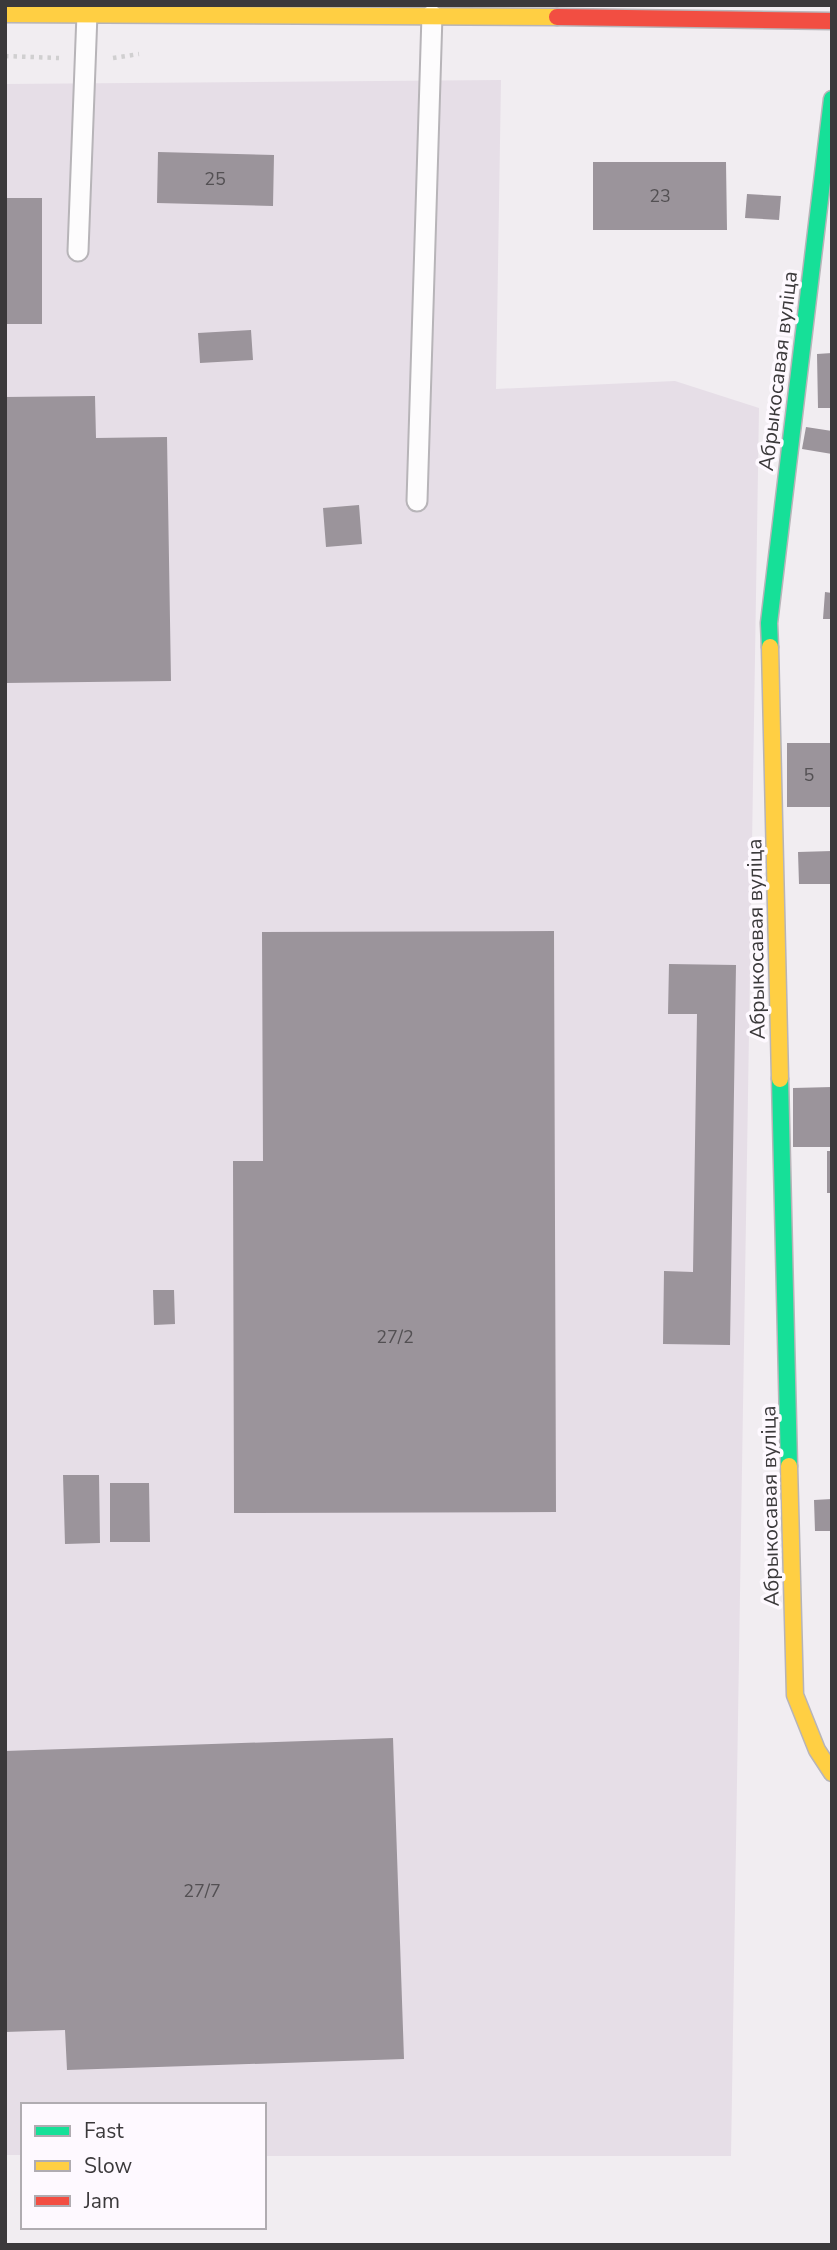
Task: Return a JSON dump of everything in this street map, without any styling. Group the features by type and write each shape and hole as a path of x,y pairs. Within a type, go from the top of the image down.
{"street":[{"path":"5,14 432,15 832,21"},
{"name":"Абрыкосавая вуліца","path":"832,100 769,622 795,1695 817,1750 832,1773"}],"lane":[{"path":"78,251 87,14"},
{"path":"417,502 432,15"}],"shaded area":[{"path":"501,80 496,389 675,381 759,408 731,2156 266,2156 266,2103 21,2103 21,2155 5,2155 5,84"}],"building":[{"path":"158,152 274,155 273,206 157,203"},
{"path":"593,162 726,162 727,230 593,230"},
{"path":"747,194 781,196 779,220 745,218"},
{"path":"5,198 42,198 42,324 5,324"},
{"path":"251,330 253,360 200,363 198,333"},
{"path":"832,353 832,408 818,408 817,354"},
{"path":"95,396 96,438 167,437 171,681 5,683 5,397"},
{"path":"806,427 832,431 832,454 802,449"},
{"path":"359,505 362,544 326,547 323,508"},
{"path":"825,592 832,593 832,619 823,619"},
{"path":"787,743 832,743 832,807 787,807"},
{"path":"832,851 832,884 799,884 798,852"},
{"path":"554,931 556,1512 234,1513 233,1161 263,1161 262,932"},
{"path":"669,964 736,965 730,1345 663,1344 664,1271 693,1272 697,1014 668,1014"},
{"path":"832,1087 832,1147 793,1147 793,1088"},
{"path":"827,1151 832,1151 832,1193 827,1193"},
{"path":"153,1290 174,1290 175,1324 154,1325"},
{"path":"63,1475 99,1475 100,1543 65,1544"},
{"path":"110,1483 149,1483 150,1542 110,1542"},
{"path":"832,1499 832,1531 815,1531 814,1500"},
{"path":"393,1738 404,2059 67,2070 65,2030 5,2032 5,1751"}],"traffic: fast":[{"path":"770,647 769,623 832,99"},
{"path":"780,1079 789,1466"}],"traffic: slow":[{"path":"5,14 557,17"},
{"path":"770,647 780,1079"},
{"path":"789,1466 795,1695 817,1750 832,1773"}],"traffic: jam":[{"path":"557,17 832,21"}]}
